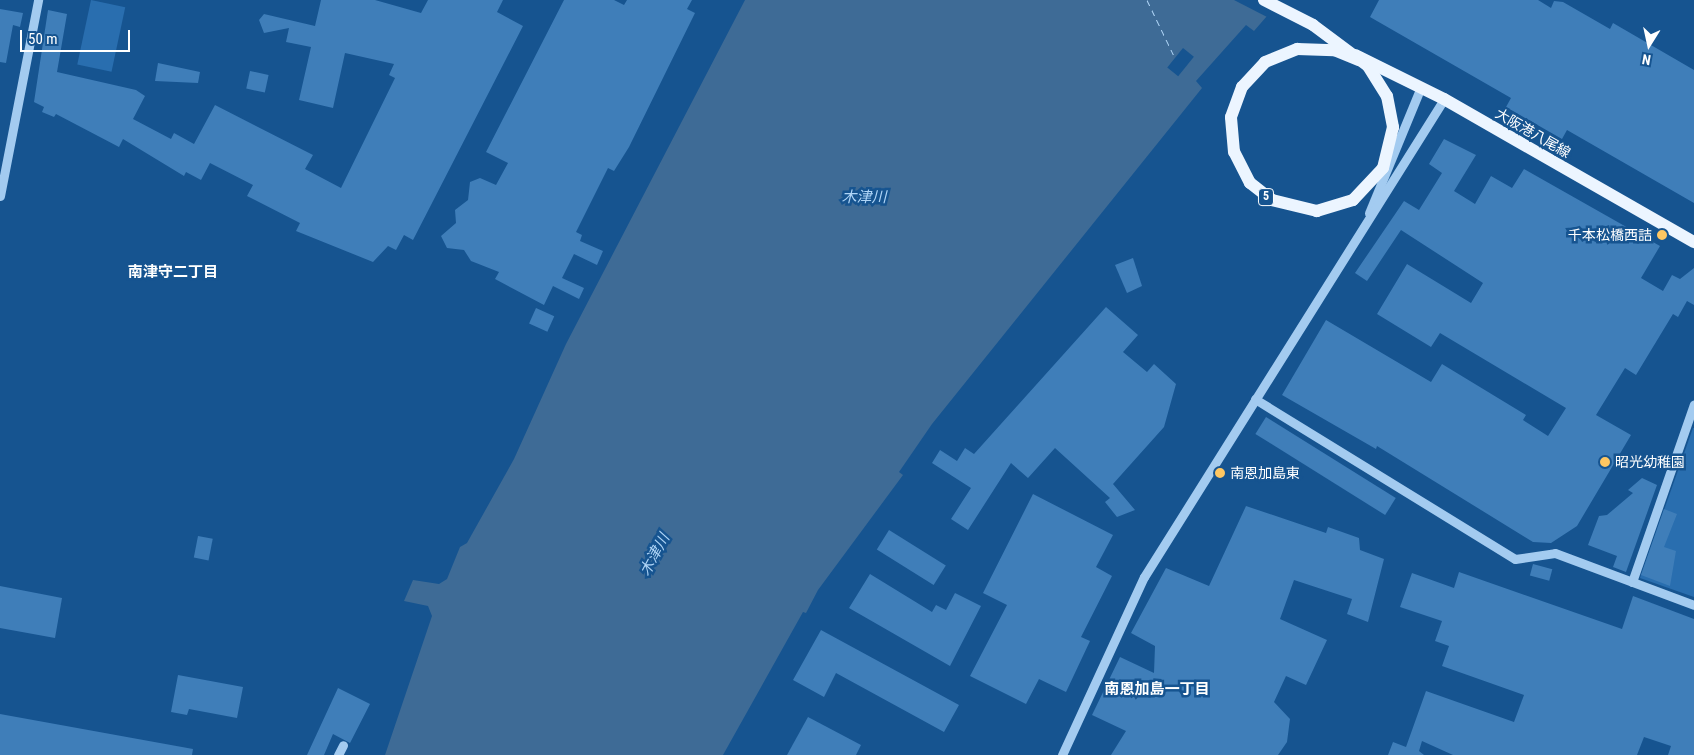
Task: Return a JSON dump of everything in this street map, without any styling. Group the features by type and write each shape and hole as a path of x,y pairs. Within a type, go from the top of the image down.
{"main road":[{"name":"大阪港八尾線","path":"1264,0 1313,25 1342,44 1354,54 1360,59 1364,62 1368,66 1387,96 1390,107 1393,127 1390,152 1383,168 1369,188 1353,200 1332,208 1317,211 1293,208 1272,200 1250,183 1234,152 1231,117 1235,101 1242,87 1252,74 1265,62 1281,54 1297,49 1313,48 1334,50 1359,60 1370,70 1390,107 1389,152 1371,183 1332,207 1293,207 1257,188 1235,152 1234,110 1248,80 1282,55 1313,49 1335,50 1344,52 1353,54 1362,56 1444,99 1694,242"}],"street":[{"path":"0,196 38,0"},
{"path":"1358,238 1421,87"},
{"path":"1062,755 1144,577 1444,99"},
{"path":"1255,399 1515,559 1555,553 1694,605"},
{"path":"1632,582 1694,404"},
{"path":"338,755 343,745"}],"shaded area":[{"path":"91,0 125,7 112,72 77,65"},
{"path":"1694,428 1694,597 1640,578"}],"water":[{"name":"木津川","path":"745,0 1281,0 1254,31 1246,25 1196,81 1202,88 932,424 899,472 903,475 818,590 806,613 803,612 723,755 385,755 432,616 428,606 404,601 413,580 439,584 447,579 460,547 467,543 514,459 566,344"}],"pier":[{"path":"1234,0 1284,0 1269,18"},
{"path":"1183,48 1194,57 1178,76 1167,67"}],"building":[{"path":"321,0 375,0 421,13 428,0 503,0 497,12 523,26 413,240 404,235 396,250 388,246 373,262 296,231 300,223 247,196 253,185 210,163 201,180 186,172 184,176 123,139 119,147 56,114 54,117 42,112 44,107 34,102 48,10 67,14 57,72 136,90 145,96 133,119 171,139 174,133 194,144 215,105 313,155 305,169 341,188 395,78 389,75 394,64 345,53 333,108 299,100 311,47 286,42 289,28 264,33 259,20 264,14 315,26"},
{"path":"564,0 614,0 624,5 627,0 692,0 687,9 695,13 629,147 614,171 608,168 576,232 582,235 580,241 603,251 597,265 574,254 562,278 584,288 579,299 553,286 544,305 495,279 499,272 471,261 464,250 447,248 441,236 456,223 455,210 468,200 470,182 480,178 496,185 508,163 486,152"},
{"path":"1379,0 1538,0 1551,8 1554,1 1563,2 1610,29 1613,23 1694,70 1694,203 1567,130 1562,139 1506,107 1511,98 1370,17"},
{"path":"0,9 23,13 20,27 13,25 6,63 0,62"},
{"path":"158,63 200,72 198,83 155,81"},
{"path":"250,71 269,75 265,93 246,89"},
{"path":"1444,139 1476,155 1454,191 1475,204 1491,176 1512,188 1524,169 1660,246 1641,278 1663,291 1672,275 1680,279 1694,268 1694,305 1687,301 1678,317 1673,314 1636,375 1625,368 1596,415 1631,435 1577,526 1551,543 1533,542 1377,446 1376,449 1282,395 1326,320 1431,382 1442,364 1526,415 1523,420 1548,436 1566,408 1440,333 1431,347 1377,314 1407,264 1471,303 1483,283 1401,230 1367,281 1355,273 1404,201 1419,210 1442,173 1429,164"},
{"path":"1133,258 1142,286 1127,293 1115,265"},
{"path":"1106,307 1138,335 1123,352 1147,372 1154,364 1176,384 1164,427 1113,484 1135,510 1117,517 1105,502 1110,498 1055,448 1028,478 1011,463 968,530 951,519 971,488 932,463 940,450 957,461 965,448 974,454"},
{"path":"536,308 554,316 547,332 529,324"},
{"path":"1266,417 1396,498 1385,515 1255,434"},
{"path":"1642,478 1657,485 1626,572 1613,567 1617,556 1588,545 1599,516 1607,515 1633,493 1628,490"},
{"path":"1033,494 1113,535 1096,567 1112,576 1081,637 1090,641 1066,692 1039,679 1026,704 970,676 1007,605 983,593"},
{"path":"1246,506 1326,533 1328,527 1359,538 1360,550 1384,559 1368,622 1347,614 1352,599 1294,580 1280,619 1327,640 1306,685 1286,676 1274,702 1290,719 1287,742 1278,755 1111,755 1126,731 1092,715 1120,657 1154,673 1155,646 1131,633 1166,568 1209,586"},
{"path":"1664,509 1677,514 1664,547 1676,551 1670,586 1641,575"},
{"path":"889,530 946,566 934,585 877,550"},
{"path":"198,536 213,539 209,560 194,558"},
{"path":"1533,564 1552,569 1549,581 1530,576"},
{"path":"1459,572 1622,629 1633,596 1694,619 1694,755 1668,755 1671,746 1644,737 1637,755 1453,755 1422,741 1419,751 1424,755 1388,755 1393,742 1406,747 1426,691 1514,722 1524,695 1442,666 1449,646 1435,641 1442,621 1400,607 1412,573 1454,588"},
{"path":"870,574 932,612 936,605 946,610 955,593 981,606 950,666 849,608"},
{"path":"0,586 62,598 55,638 0,628"},
{"path":"821,630 959,705 944,732 836,673 824,697 793,680"},
{"path":"178,675 243,687 237,718 189,709 187,715 171,712"},
{"path":"338,688 370,704 350,743 333,734 324,755 307,755"},
{"path":"0,714 193,749 192,755 0,755"},
{"path":"808,717 861,745 856,755 787,755"}],"ferry route":[{"path":"1147,0 1175,58"}],"place":[{"name":"千本松橋西詰","path":"1662,235"},
{"name":"昭光幼稚園","path":"1605,462"},
{"name":"南恩加島東","path":"1220,473"}],"district":[{"name":"南津守二丁目","path":"173,273"},
{"name":"南恩加島一丁目","path":"1157,690"}]}
